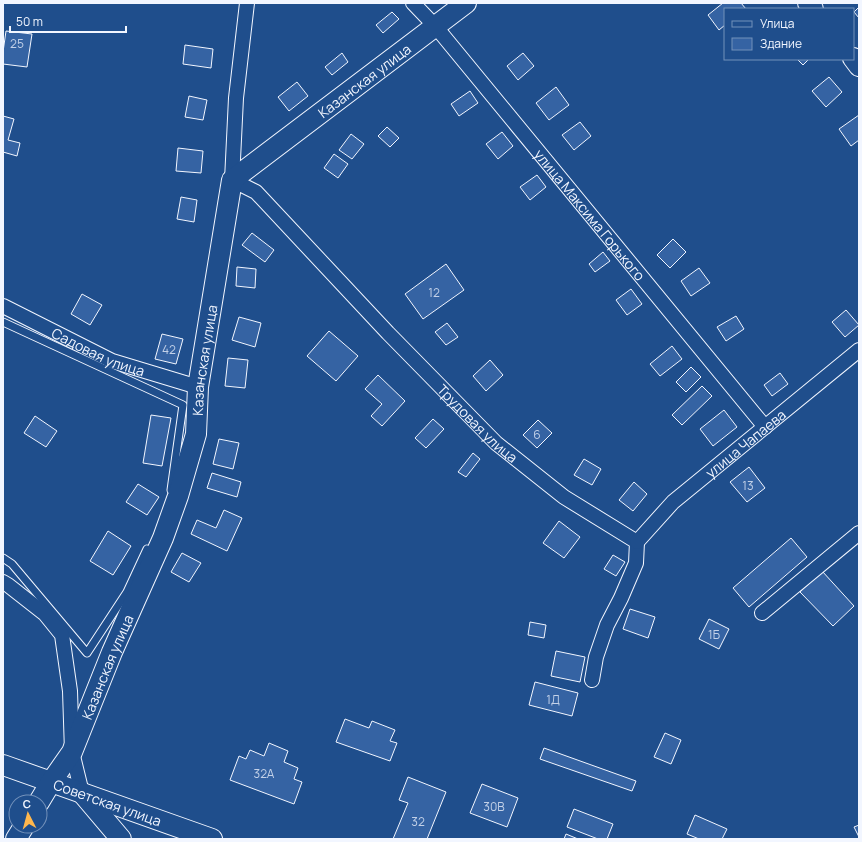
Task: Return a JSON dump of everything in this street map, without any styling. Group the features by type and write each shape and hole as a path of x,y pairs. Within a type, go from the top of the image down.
{"main road":[{"name":"Казанская улица","path":"44,794 72,752 112,652 163,538 173,510 196,434 198,387 232,180 466,3"},
{"name":"Советская улица","path":"3,766 212,839"},
{"path":"82,793 121,839"}],"street":[{"path":"232,180 236,98 248,3"},
{"name":"улица Максима Горького","path":"413,3 436,27 765,427"},
{"name":"Трудовая улица","path":"232,180 256,192 388,333 496,443 564,497 637,542"},
{"name":"Садовая улица","path":"3,306 112,361 198,387"},
{"name":"улица Чапаева","path":"637,542 673,502 859,350"},
{"path":"762,613 859,533"},
{"path":"592,680 596,657 607,625 621,598 636,563 637,542"},
{"path":"3,582 45,614 62,635 70,691 72,752 82,793"}],"lane":[{"path":"3,322 183,406 169,503 166,510"},
{"path":"3,558 12,564 87,653 127,592 150,544"}],"building":[{"path":"723,3 741,3 745,8 724,8 724,26 719,30 708,15"},
{"path":"859,7 859,18 854,12"},
{"path":"392,12 399,19 383,33 376,25"},
{"path":"6,31 32,34 27,67 3,64"},
{"path":"185,45 213,49 211,68 183,64"},
{"path":"342,53 348,62 332,75 325,67"},
{"path":"523,53 534,66 518,80 507,66"},
{"path":"798,60 808,60 803,65"},
{"path":"829,77 842,92 826,107 812,91"},
{"path":"297,82 308,96 289,111 278,97"},
{"path":"556,87 569,105 549,120 536,103"},
{"path":"470,91 478,103 459,116 451,104"},
{"path":"189,96 207,100 203,120 185,117"},
{"path":"859,115 859,140 851,146 839,129"},
{"path":"3,116 14,119 8,140 20,143 17,156 3,152"},
{"path":"580,122 591,136 574,150 562,135"},
{"path":"387,127 399,138 390,147 378,136"},
{"path":"502,132 513,146 498,159 486,144"},
{"path":"351,134 364,144 352,159 339,150"},
{"path":"178,148 203,151 201,173 176,171"},
{"path":"334,154 348,164 338,178 324,168"},
{"path":"537,175 546,187 530,200 520,187"},
{"path":"181,197 197,200 194,222 177,219"},
{"path":"252,233 274,250 265,262 242,245"},
{"path":"673,239 686,252 670,268 657,255"},
{"path":"603,252 610,261 595,272 589,264"},
{"path":"446,264 464,290 423,319 405,294"},
{"path":"237,267 256,269 255,288 236,286"},
{"path":"699,268 710,283 691,296 681,281"},
{"path":"631,289 642,304 627,315 616,300"},
{"path":"82,294 102,305 90,325 71,314"},
{"path":"846,310 859,325 845,337 832,322"},
{"path":"736,316 744,329 726,341 717,327"},
{"path":"239,317 261,323 255,347 232,340"},
{"path":"447,323 458,337 446,345 435,332"},
{"path":"329,331 358,356 336,381 307,356"},
{"path":"162,334 183,339 176,364 155,359"},
{"path":"672,346 682,359 660,376 650,364"},
{"path":"228,358 248,360 245,388 225,386"},
{"path":"490,360 503,375 486,391 473,376"},
{"path":"691,367 701,377 686,392 676,382"},
{"path":"780,373 788,384 772,396 764,385"},
{"path":"378,375 405,401 382,426 371,416 382,404 365,389"},
{"path":"702,386 712,396 682,425 672,415"},
{"path":"724,410 737,427 713,446 700,429"},
{"path":"151,415 171,418 162,466 143,463"},
{"path":"35,416 57,431 46,447 24,433"},
{"path":"433,419 444,429 426,448 415,438"},
{"path":"538,420 552,433 537,448 523,435"},
{"path":"219,439 239,443 233,469 213,464"},
{"path":"473,453 480,459 466,477 458,472"},
{"path":"584,459 601,469 592,485 574,475"},
{"path":"749,467 765,488 747,502 730,482"},
{"path":"212,473 241,482 237,497 207,488"},
{"path":"634,482 647,494 633,511 619,500"},
{"path":"138,484 159,497 147,515 126,502"},
{"path":"224,510 242,518 227,551 191,534 197,520 216,528"},
{"path":"559,521 580,537 564,558 543,543"},
{"path":"108,531 131,546 113,575 90,561"},
{"path":"791,538 807,557 749,607 733,588"},
{"path":"182,553 201,563 189,582 171,572"},
{"path":"613,555 625,562 616,576 604,569"},
{"path":"822,571 854,606 833,626 800,592"},
{"path":"630,609 655,617 648,638 623,629"},
{"path":"709,619 729,629 719,649 699,639"},
{"path":"530,622 546,625 544,638 528,635"},
{"path":"556,651 585,657 580,682 551,676"},
{"path":"535,682 578,693 572,716 529,705"},
{"path":"345,719 369,728 372,721 395,730 390,741 397,743 390,761 336,742"},
{"path":"665,733 681,740 671,764 654,757"},
{"path":"269,743 288,751 284,762 298,768 294,779 302,782 294,804 230,780 239,756 246,759 250,750 264,756"},
{"path":"544,748 636,781 632,791 540,759"},
{"path":"408,777 446,792 427,839 393,839 408,803 399,800"},
{"path":"482,784 518,798 507,827 470,813"},
{"path":"574,809 613,824 607,839 598,839 567,827"},
{"path":"695,815 727,829 722,839 699,839 687,834"},
{"path":"859,825 859,837 854,827"},
{"path":"566,834 578,839 564,839"}]}
